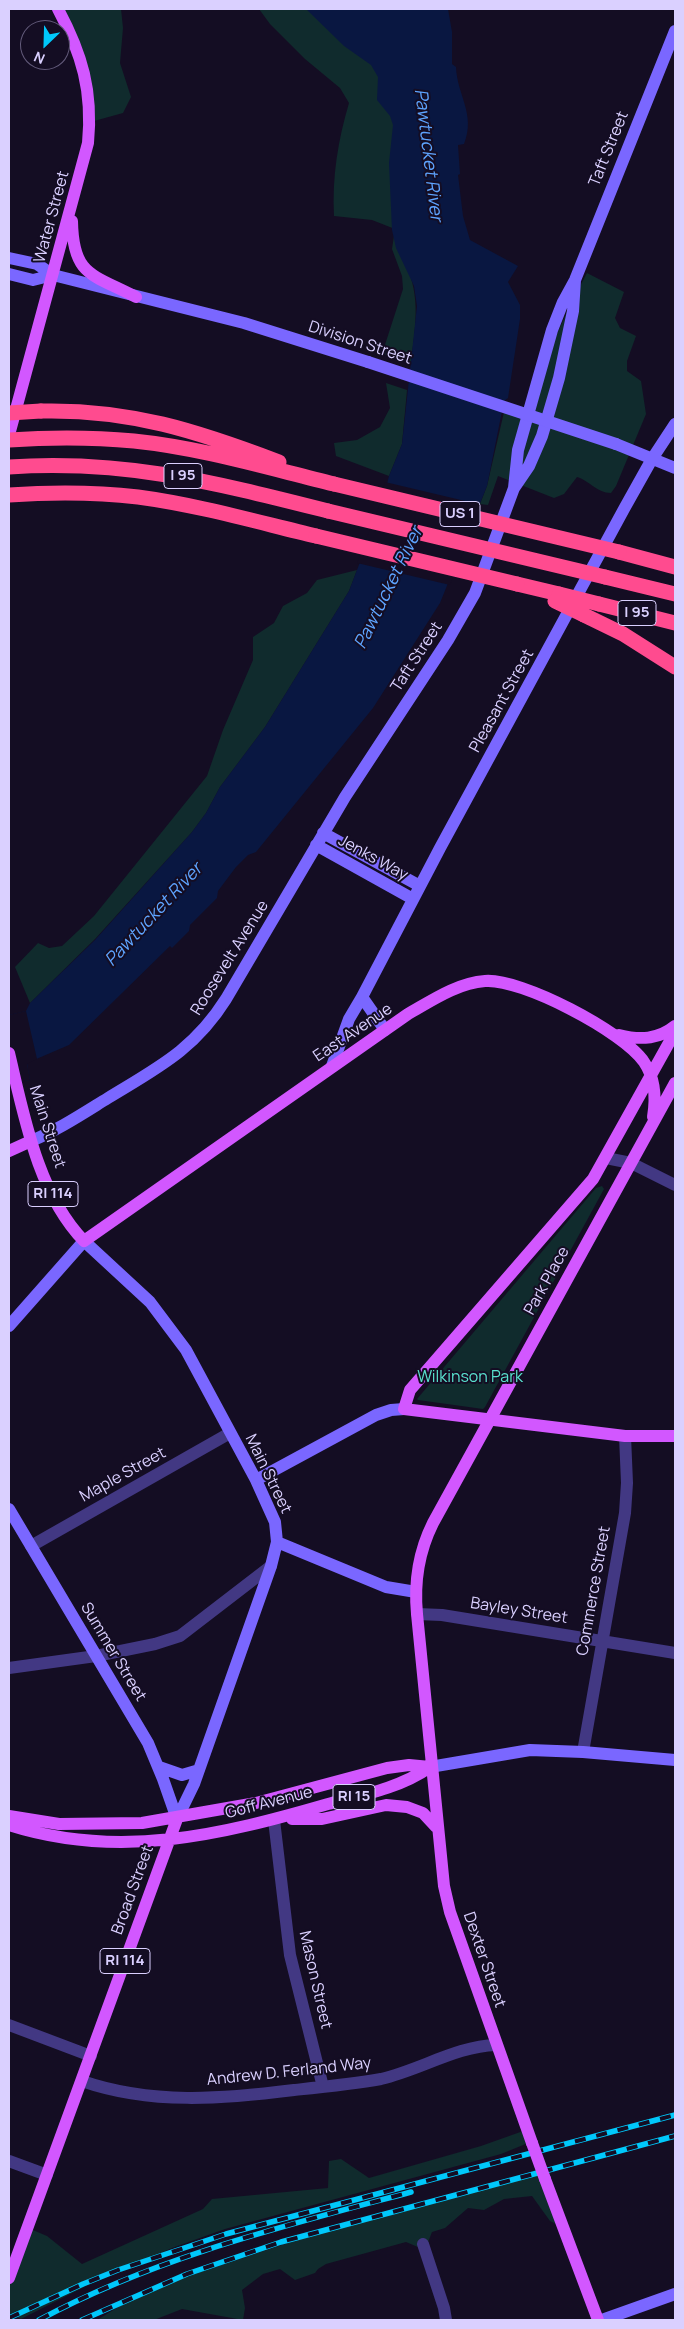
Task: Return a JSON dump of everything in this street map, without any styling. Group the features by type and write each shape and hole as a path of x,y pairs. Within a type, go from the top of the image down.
{"highway":[{"path":"9,413 41,411 104,413 166,424 232,445 334,484"},
{"name":"US 1","path":"9,440 41,438 111,439 175,447 619,552 675,559"},
{"name":"I 95","path":"9,467 106,467 173,474 675,594"},
{"name":"I 95","path":"9,495 84,493 139,497 188,506 517,584 557,598 599,604 675,623"},
{"path":"619,552 675,567"},
{"path":"557,598 623,634 675,667"}],"main road":[{"name":"Water Street","path":"9,435 88,143 88,94 79,50 58,9"},
{"name":"Taft Street","path":"514,488 516,463 524,430 554,323 562,302 575,280 675,32"},
{"path":"72,207 75,253 81,265 92,275 136,296"},
{"name":"Division Street","path":"9,258 37,264 53,275 252,325 616,444 675,468"},
{"name":"Division Street","path":"9,274 33,280 53,275"},
{"name":"Taft Street","path":"323,833 467,609 482,578 514,488 529,466 542,436 559,378 573,311 575,280"},
{"name":"Pleasant Street","path":"332,1066 339,1043 352,1014 420,886 652,459 675,424"},
{"path":"524,430 542,436"},
{"name":"Jenks Way","path":"323,833 420,886"},
{"name":"Roosevelt Avenue","path":"9,1151 53,1132 168,1062 194,1040 226,999 323,833"},
{"name":"Jenks Way","path":"316,845 414,899"},
{"name":"East Avenue","path":"84,1241 385,1030 449,992 474,983 494,981 516,985 537,993 613,1034 635,1050 645,1063 651,1077"},
{"path":"362,997 385,1030"},
{"path":"613,1034 636,1038 652,1038 665,1034 675,1026"},
{"name":"Park Place","path":"404,1409 410,1390 582,1194 606,1158 675,1032"},
{"name":"Main Street","path":"9,1054 31,1142 64,1218 84,1241 164,1318 186,1350 256,1480 275,1522 277,1542"},
{"path":"651,1077 655,1094 652,1124"},
{"name":"Park Place","path":"490,1418 675,1083"},
{"path":"9,1326 84,1241"},
{"path":"256,1480 376,1415 391,1410 404,1409 490,1418 625,1436 675,1436"},
{"path":"277,1542 386,1588 416,1592 418,1562 428,1533 490,1418"},
{"name":"Summer Street","path":"9,1509 148,1743 159,1767 177,1819"},
{"name":"Broad Street","path":"9,2278 168,1841 199,1770 271,1566 277,1542"},
{"name":"Dexter Street","path":"416,1592 436,1827 441,1871 450,1912 496,2045 598,2320"},
{"name":"Goff Avenue","path":"177,1819 256,1803 387,1768 409,1765 430,1767 518,1751 583,1752 675,1760"},
{"path":"159,1767 182,1775 199,1770"},
{"name":"Goff Avenue","path":"168,1841 274,1820 396,1785 430,1767"},
{"path":"274,1820 322,1819 386,1805 407,1807 423,1813 436,1827"},
{"name":"RI 15","path":"9,1816 81,1825 121,1825 177,1819"},
{"name":"RI 15","path":"12,1828 41,1834 104,1841 168,1841"},
{"path":"602,2320 675,2294"}],"street":[{"path":"606,1158 631,1163 675,1185"},
{"name":"Maple Street","path":"32,1546 230,1434"},
{"name":"Commerce Street","path":"583,1752 625,1505 625,1436"},
{"path":"9,1668 96,1656 155,1644 180,1636 271,1566"},
{"name":"Bayley Street","path":"417,1614 442,1615 675,1653"},
{"name":"Mason Street","path":"274,1820 290,1955 323,2087"},
{"path":"9,2026 91,2056"},
{"name":"Andrew D. Ferland Way","path":"82,2081 127,2092 191,2099 247,2096 392,2076 480,2045 496,2045"},
{"path":"9,2161 47,2175"},
{"path":"422,2244 444,2308 446,2320"}],"green space":[{"path":"57,9 121,9 123,28 120,63 131,97 123,113 94,121 88,97 70,46 70,20 61,20"},
{"path":"259,9 323,9 390,85 409,272 416,305 411,362 382,354 403,289 402,276 392,249 395,229 372,220 334,216 334,187 337,159 349,103 340,88 305,59 270,24"},
{"path":"587,273 624,292 615,318 620,328 636,336 627,361 627,371 641,381 646,414 616,486 611,493 606,492 577,477 564,494 554,498 498,476 488,505 480,504 487,486 504,412 523,409 571,303"},
{"path":"386,383 407,390 402,444 389,476 336,456 334,443 357,440 380,427 390,408"},
{"path":"357,570 349,591 265,727 220,787 206,813 192,832 95,939 30,1003 15,967 38,943 49,948 62,946 94,916 207,776 223,730 253,660 253,637 274,623 283,606 307,593 317,580"},
{"name":"Wilkinson Park","path":"602,1186 604,1189 485,1407 483,1409 418,1400 596,1188"},
{"path":"526,2130 533,2141 501,2154 225,2229 172,2248 88,2285 21,2319 9,2313 9,2278 28,2228 47,2236 82,2264 203,2209 212,2199 328,2188 329,2161 341,2159 369,2178 481,2146"},
{"path":"543,2168 558,2225 550,2221 532,2196 504,2199 484,2210 468,2208 445,2228 432,2232 425,2250 406,2242 326,2264 315,2273 295,2280 280,2269 263,2274 242,2290 245,2308 243,2320 182,2309 154,2320 97,2320 146,2290 357,2220 500,2184"}],"water":[{"name":"Pawtucket River","path":"306,9 448,9 452,32 452,64 456,67 468,123 464,144 458,145 460,174 458,175 463,216 470,240 518,266 508,282 520,305 520,319 508,398 504,401 487,486 440,603 373,708 256,852 248,855 236,867 218,891 217,898 190,925 189,931 172,948 170,946 69,1045 27,1063 30,1080 9,1084 9,1015 26,1011 30,1003 95,940 192,832 206,813 220,787 265,727 349,591 381,507 389,476 402,444 417,306 414,286 396,248 392,230 389,163 393,125 390,116 377,100 378,77 371,65 344,46"}],"pier":[{"path":"385,482 482,505 450,585 357,563 379,506"},
{"path":"26,1011 37,1059 27,1064 30,1080 9,1084 9,1015"}],"railway":[{"path":"9,2318 118,2270 226,2234 675,2115"},
{"path":"82,2320 187,2274 281,2242 675,2136"},
{"path":"39,2320 129,2278 221,2245 411,2192"}]}
